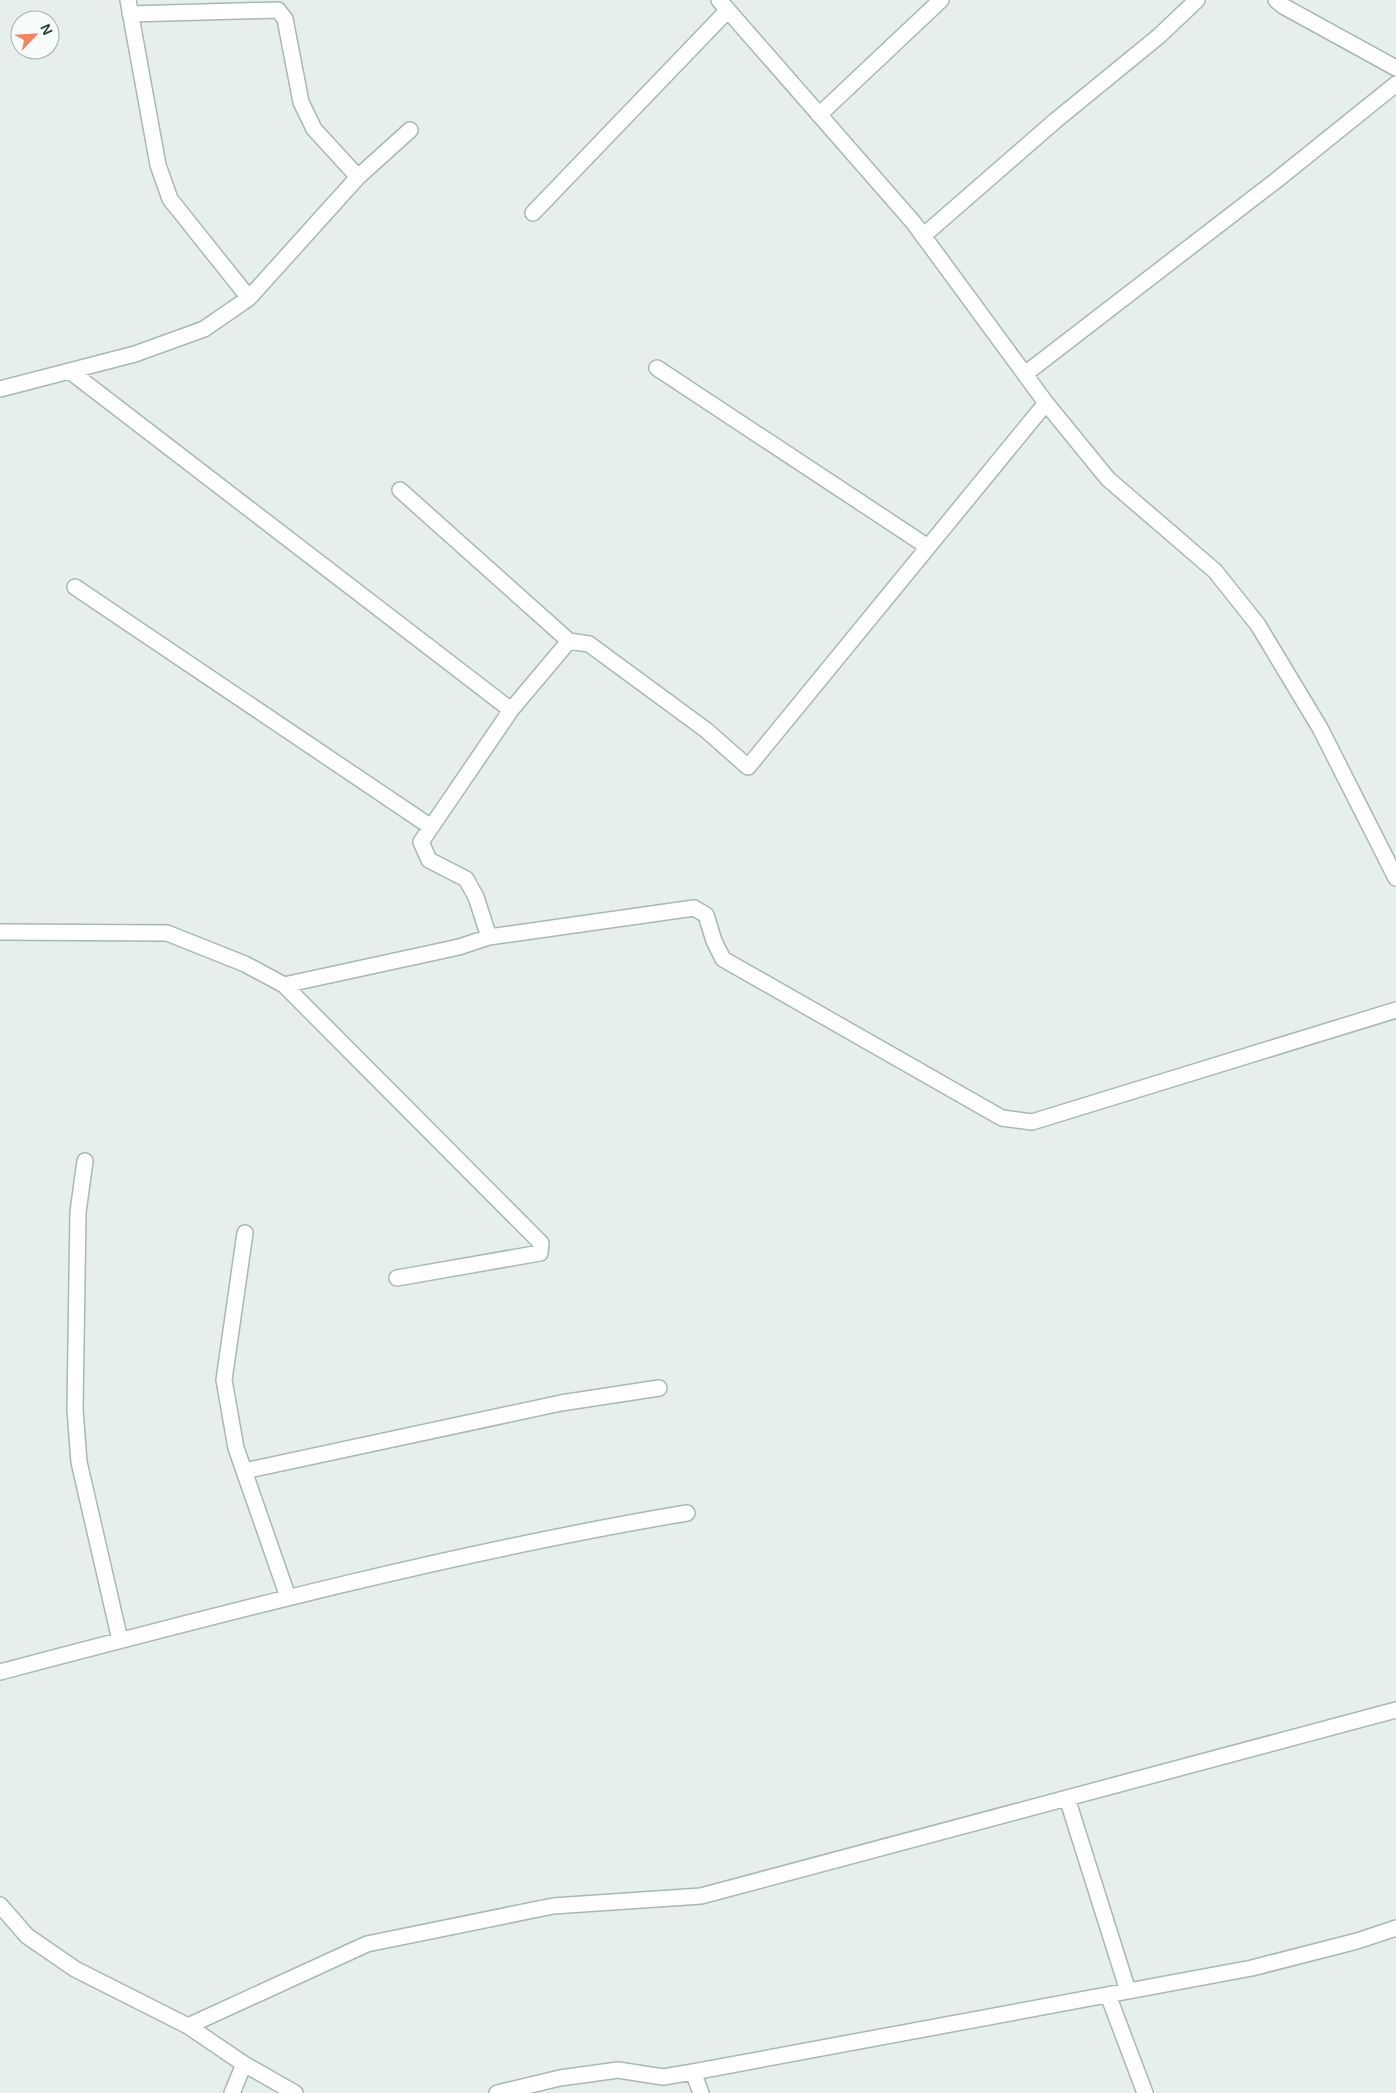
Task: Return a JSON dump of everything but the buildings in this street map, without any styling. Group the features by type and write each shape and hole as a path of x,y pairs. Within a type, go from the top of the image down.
{"street":[{"path":"820,115 941,0"},
{"path":"923,236 1055,121 1159,36 1197,0"},
{"path":"1276,0 1283,6 1396,68"},
{"path":"534,213 723,5 923,236 1046,403 1108,479 1215,571 1258,625 1320,728 1396,878"},
{"path":"249,298 170,199 158,165 129,7 278,10 285,19 301,102 314,129 358,177"},
{"path":"1025,374 1396,84"},
{"path":"0,389 72,372 135,354 204,329 249,298 358,177 410,130"},
{"path":"657,368 928,547"},
{"path":"72,372 511,710"},
{"path":"400,490 569,641 589,644 706,730 748,767 1046,403"},
{"path":"75,587 431,827"},
{"path":"489,937 476,897 466,879 429,860 421,842 511,710 569,641"},
{"path":"284,985 459,948 489,937 694,908 706,915 714,941 723,959 1002,1118 1032,1122 1396,1010"},
{"path":"0,932 167,933 245,964 284,985 541,1243 540,1253 396,1278"},
{"path":"85,1161 78,1221 76,1409 79,1462 120,1640"},
{"path":"245,1233 224,1380 236,1448 288,1597"},
{"path":"244,1472 561,1403 659,1388"},
{"path":"0,1672 288,1597 582,1530 687,1513"},
{"path":"188,2026 367,1944 553,1906 701,1896 1396,1710"},
{"path":"1067,1798 1128,1991"},
{"path":"0,1905 27,1936 75,1969 188,2026 244,2064 295,2093"},
{"path":"497,2093 560,2078 618,2070 663,2077 693,2072 1252,1968 1357,1941 1396,1928"},
{"path":"1108,1995 1145,2093"},
{"path":"232,2093 244,2064"},
{"path":"693,2072 701,2093"}]}
